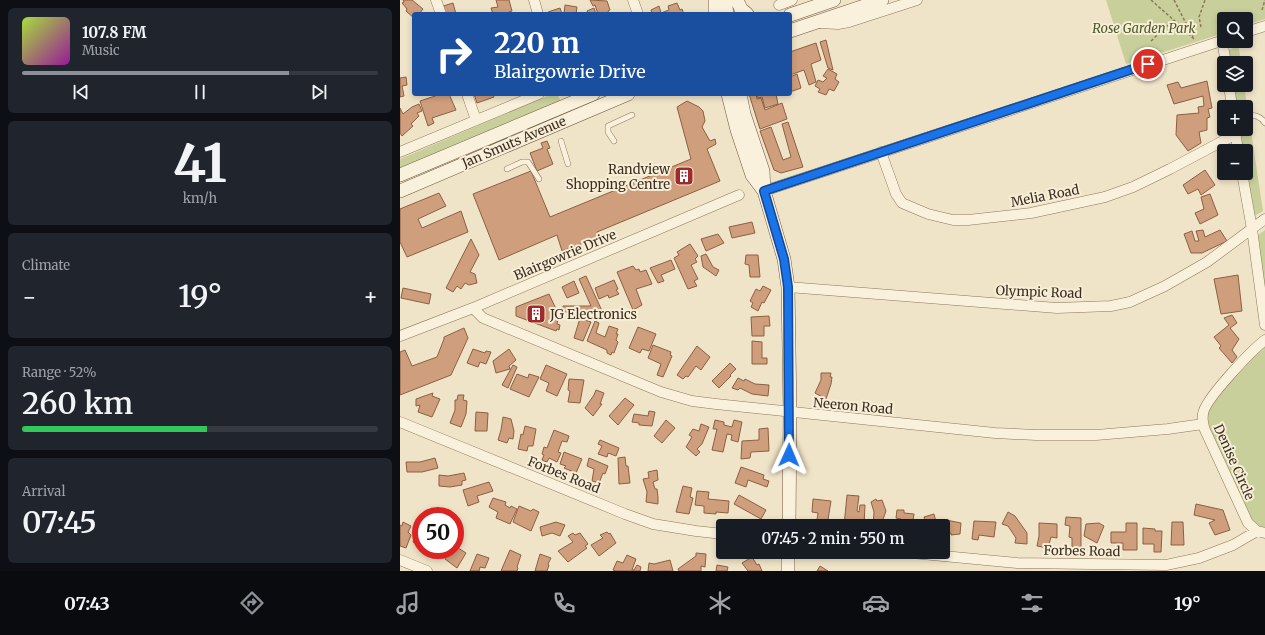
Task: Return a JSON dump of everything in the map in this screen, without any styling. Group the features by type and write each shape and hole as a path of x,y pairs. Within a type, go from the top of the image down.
{"main road":[{"path":"717,10 725,0"},
{"path":"737,0 745,12"},
{"path":"792,14 834,0"},
{"path":"792,31 882,0"},
{"name":"Jan Smuts Avenue","path":"400,175 570,98 582,96"},
{"name":"Jan Smuts Avenue","path":"400,191 623,96"},
{"path":"729,96 752,175 764,191"},
{"path":"740,96 744,114 763,171 764,191 784,259 788,287 790,413 788,519"},
{"path":"788,559 788,571"}],"street":[{"path":"436,0 440,12"},
{"path":"534,0 537,12"},
{"path":"633,0 637,12"},
{"path":"779,5 792,0"},
{"path":"812,23 838,24 849,22 917,0"},
{"path":"1253,30 1265,26"},
{"path":"764,191 1217,42"},
{"path":"468,96 476,120"},
{"path":"400,152 534,96"},
{"path":"570,98 578,115"},
{"name":"Melia Road","path":"881,152 896,194 902,202 928,214 953,220 968,220 1031,213 1105,196 1133,186 1170,169 1226,136"},
{"path":"1243,180 1252,229 1265,325"},
{"name":"Blairgowrie Drive","path":"400,336 473,308 739,195"},
{"name":"Olympic Road","path":"788,287 1057,308 1111,306 1130,302 1165,286 1207,262 1265,219"},
{"name":"Neeron Road","path":"473,308 483,318 676,397 710,404 996,433 1036,435 1096,434 1168,429 1203,424"},
{"name":"Denise Circle","path":"1261,532 1248,523 1203,424 1203,414 1206,404 1256,347 1265,340"},
{"name":"Forbes Road","path":"400,422 653,524 716,533"},
{"name":"Forbes Road","path":"950,557 1017,563 1166,565 1198,558 1233,545 1261,532"},
{"path":"400,560 427,571"}],"lane":[{"path":"614,141 608,132 608,126 632,115"},
{"path":"1253,116 1261,118 1265,123"},
{"path":"561,141 568,164"},
{"path":"507,169 522,162 528,162 540,179"}],"path":[{"path":"1151,0 1194,39 1174,0"},
{"path":"1201,27 1199,17 1205,0"},
{"path":"1262,10 1265,0"},
{"path":"1151,41 1174,20"}],"green space":[{"name":"Rose Garden Park","path":"1106,0 1265,0 1265,19 1253,23 1253,12 1217,12 1217,35 1126,64"},
{"path":"1232,48 1239,48 1240,56 1229,56 1229,51"},
{"path":"1235,92 1245,92 1246,100 1236,100"},
{"path":"547,96 558,96 561,101 480,137 463,141 400,170 400,159"},
{"path":"1241,136 1252,136 1253,144 1242,144"},
{"path":"1253,145 1263,211 1253,217 1247,180 1253,180"},
{"path":"1265,230 1265,292 1258,235"},
{"path":"1265,338 1265,532 1255,530 1203,414"}],"building":[{"path":"403,0 412,0 423,9 421,12 412,12 412,16 406,11 407,9 402,3 404,2"},
{"path":"496,0 509,0 512,11 492,12 491,8 498,7"},
{"path":"590,0 607,1 610,10 608,12 597,12 595,5 593,6"},
{"path":"453,3 455,12 441,12 440,7"},
{"path":"677,3 680,10 682,9 683,12 664,12 669,10 668,6"},
{"path":"565,5 577,7 576,12 564,12"},
{"path":"659,6 661,12 652,12 651,10"},
{"path":"560,8 561,12 548,12"},
{"path":"594,8 595,12 587,12"},
{"path":"826,40 833,70 828,68 820,42"},
{"path":"816,43 821,60 811,64 816,82 809,85 804,70 792,74 792,51"},
{"path":"828,69 837,74 835,79 839,82 834,91 829,89 826,95 818,92 820,89 815,86 818,80 823,82 827,78 823,76"},
{"path":"797,74 801,88 792,91 792,76"},
{"path":"406,77 407,85 402,86 404,96 400,97 400,78"},
{"path":"1207,81 1212,108 1208,109 1210,117 1207,118 1207,130 1199,132 1201,143 1188,151 1176,135 1177,115 1199,113 1198,107 1204,106 1203,96 1174,104 1167,85 1178,82 1181,88"},
{"path":"435,96 450,96 456,110 432,118 434,123 428,126 420,101"},
{"path":"475,96 494,96 494,97 477,103"},
{"path":"750,96 756,96 757,99 761,98 765,110 782,103 787,119 760,129"},
{"path":"758,96 776,96 778,104 765,108 762,97 758,98"},
{"name":"Randview Shopping Centre","path":"687,101 699,107 703,111 705,121 702,127 710,141 715,139 716,144 707,149 720,181 597,232 600,237 562,251 557,235 499,260 473,194 531,171 550,217 691,159 677,107"},
{"path":"419,104 422,111 417,113 419,116 411,124 413,126 402,136 400,133 400,108 403,114"},
{"path":"788,122 803,167 781,173 774,170 760,131 771,127 783,160 791,157 782,124"},
{"path":"547,141 550,148 547,149 553,164 537,171 530,153 543,148 541,143"},
{"path":"1205,170 1215,185 1201,195 1198,189 1188,194 1183,185"},
{"path":"439,193 446,206 418,219 422,228 461,211 468,232 407,257 400,242 400,209"},
{"path":"1210,194 1218,215 1200,224 1195,213 1204,209 1201,197"},
{"path":"752,222 755,233 732,238 729,227"},
{"path":"1203,230 1205,237 1220,230 1227,241 1202,253 1191,253 1184,234 1192,231 1195,241 1199,241 1196,231"},
{"path":"718,234 724,243 706,251 701,239"},
{"path":"471,239 479,255 470,272 475,274 477,283 469,285 465,283 461,289 457,286 453,292 446,288"},
{"path":"690,244 698,256 695,259 697,262 691,265 698,279 694,281 697,286 688,289 674,258 679,255 677,252"},
{"path":"706,254 713,267 719,270 716,276 703,267 701,256"},
{"path":"746,255 758,255 760,277 750,277 749,265 745,264"},
{"path":"671,260 675,269 661,275 664,281 658,283 650,268"},
{"path":"633,266 636,270 639,269 640,272 646,270 652,284 636,289 642,305 633,310 617,272"},
{"path":"1238,275 1242,311 1221,314 1214,279"},
{"path":"586,276 603,313 563,312 563,306 591,306 579,279"},
{"path":"614,280 618,289 616,290 619,294 609,298 608,295 599,299 595,288"},
{"path":"574,281 579,293 567,298 562,287"},
{"path":"763,286 771,290 764,303 762,302 758,311 751,307 753,303 750,301 756,289 760,291"},
{"path":"403,288 431,294 429,304 401,298"},
{"name":"JG Electronics","path":"549,294 557,311 556,318 558,319 557,324 560,325 559,330 557,329 556,331 516,316 516,307"},
{"path":"1232,315 1237,323 1230,328 1239,339 1232,350 1237,357 1232,363 1219,348 1221,346 1214,337 1229,325 1224,318"},
{"path":"769,316 770,326 764,326 764,336 752,336 751,317"},
{"path":"580,318 591,322 583,341 574,338"},
{"path":"595,321 599,323 596,333 605,337 609,326 618,329 616,340 618,342 614,353 612,352 611,355 607,353 607,350 587,341"},
{"path":"638,327 656,334 649,351 642,349 640,353 629,348"},
{"path":"464,328 468,338 451,375 400,395 400,352 405,350 412,366 437,357 444,337"},
{"path":"752,341 762,342 762,358 767,358 767,364 752,364"},
{"path":"653,345 671,352 670,355 672,356 663,377 657,375 661,364 648,358"},
{"path":"697,346 710,357 701,370 696,366 688,377 686,376 683,379 677,375"},
{"path":"473,349 485,353 486,351 491,352 486,364 480,362 478,367 467,363"},
{"path":"509,349 516,360 509,366 510,369 496,373 493,361"},
{"path":"730,363 736,369 719,388 712,381"},
{"path":"513,365 517,367 508,388 502,385"},
{"path":"546,365 567,374 557,396 546,391 549,383 540,379"},
{"path":"821,373 831,373 830,377 832,377 826,399 815,393 821,380"},
{"path":"517,374 528,378 529,374 539,377 529,397 510,389"},
{"path":"738,378 744,381 745,379 755,384 769,385 768,396 752,394 740,388 738,390 732,388"},
{"path":"569,379 584,380 580,403 568,402 570,391 568,390"},
{"path":"596,390 604,393 600,404 602,404 593,416 585,408"},
{"path":"433,393 432,396 440,399 432,417 418,412 420,405 416,406 416,399"},
{"path":"458,395 464,395 463,400 467,401 466,414 461,427 450,423 455,410 455,400 457,400"},
{"path":"625,398 634,405 618,425 609,416"},
{"path":"649,411 655,412 652,426 639,425 639,423 632,422 634,414 648,416"},
{"path":"476,412 488,413 487,431 475,431"},
{"path":"503,417 511,419 514,431 513,439 509,438 507,443 498,440"},
{"path":"666,420 675,428 662,443 654,436"},
{"path":"715,420 724,422 724,425 732,427 734,420 742,422 738,442 731,440 732,435 727,434 723,452 712,450 717,429 713,429"},
{"path":"701,424 709,427 702,444 697,449 700,452 696,456 686,447 692,437 689,435 693,429 699,431"},
{"path":"525,426 536,429 533,446 528,446 527,451 518,449 521,434 523,435"},
{"path":"768,428 769,451 751,452 750,458 741,459 742,441 759,440 759,429"},
{"path":"554,430 569,436 567,442 562,441 558,452 561,453 557,462 549,458 547,462 542,460 544,455 542,454 544,447 547,448"},
{"path":"600,440 619,448 616,456 608,453 607,457 598,454 602,446 598,444"},
{"path":"564,452 582,459 576,473 564,468 566,466 560,464"},
{"path":"625,457 626,466 628,466 630,483 619,484 618,458"},
{"path":"435,458 438,468 422,472 407,472 406,462 420,462"},
{"path":"589,458 608,466 599,483 592,481 594,469 587,466"},
{"path":"741,467 764,475 763,479 769,481 767,487 748,480 746,487 735,483"},
{"path":"657,470 658,480 653,482 655,489 657,489 658,504 646,502 647,492 643,479 649,478 648,472"},
{"path":"464,473 466,480 462,481 462,485 450,487 439,486 439,475 448,476"},
{"path":"489,482 493,491 477,496 479,502 468,506 463,490"},
{"path":"683,486 692,488 690,497 693,498 689,514 676,512"},
{"path":"697,491 709,492 708,499 729,501 728,513 704,513 704,506 695,505"},
{"path":"739,495 766,510 761,519 734,504"},
{"path":"847,495 859,496 857,511 859,512 860,505 865,505 864,519 845,519"},
{"path":"493,498 506,502 505,505 510,508 511,506 517,509 510,524 496,518 498,512 489,507"},
{"path":"813,499 831,501 828,519 817,519 818,513 812,512"},
{"path":"876,499 877,501 882,500 886,511 883,519 874,519 874,512 871,502"},
{"path":"1196,504 1223,510 1230,530 1215,535 1209,523 1215,520 1194,515"},
{"path":"519,506 531,511 533,509 539,512 531,531 513,522"},
{"path":"897,510 904,510 904,513 914,514 913,519 896,518"},
{"path":"1008,512 1015,516 1027,533 1027,544 1015,543 1016,538 1008,526 1002,524"},
{"path":"934,514 935,519 924,519 924,517"},
{"path":"1066,517 1081,518 1081,548 1072,547 1072,538 1069,537 1070,526 1065,525"},
{"path":"950,521 961,523 960,534 951,535"},
{"path":"974,521 996,522 994,537 979,535 978,540 972,539"},
{"path":"403,522 411,526 408,532 411,535 406,548 400,546 400,525 402,526"},
{"path":"556,522 565,525 560,536 552,533 542,536 540,527"},
{"path":"1172,522 1183,522 1184,545 1171,545"},
{"path":"1039,523 1057,524 1057,538 1051,537 1048,548 1037,546"},
{"path":"1099,523 1104,526 1097,543 1084,536 1086,524"},
{"path":"1126,523 1137,523 1137,550 1123,550 1123,543 1111,543 1111,532 1126,532"},
{"path":"1143,528 1162,531 1161,552 1154,552 1154,544 1143,544"},
{"path":"607,532 609,534 610,533 616,543 599,556 591,545 603,538 600,535"},
{"path":"573,533 575,535 580,533 588,544 585,546 587,548 568,562 558,551 573,542 568,536"},
{"path":"510,550 521,555 517,571 501,571"},
{"path":"696,553 706,554 705,567 701,566 701,571 679,571 678,569 696,556"},
{"path":"477,554 489,558 485,568 480,567 479,571 470,571"},
{"path":"540,554 551,558 547,571 535,571"},
{"path":"627,555 636,559 632,570 634,570 637,565 641,567 640,571 613,570 617,561 623,563"},
{"path":"445,559 462,559 457,568"},
{"path":"749,559 753,559 757,565 759,564 762,571 748,571 742,563"},
{"path":"670,560 673,571 648,571 649,563 654,564"},
{"path":"717,565 728,567 727,571 716,571"},
{"path":"820,566 828,571 817,571"}],"place":[{"name":"Randview Shopping Centre","path":"684,176"},
{"name":"JG Electronics","path":"536,314"}],"route":[{"path":"789,455 790,413 788,287 784,259 764,191 1148,64"}]}
